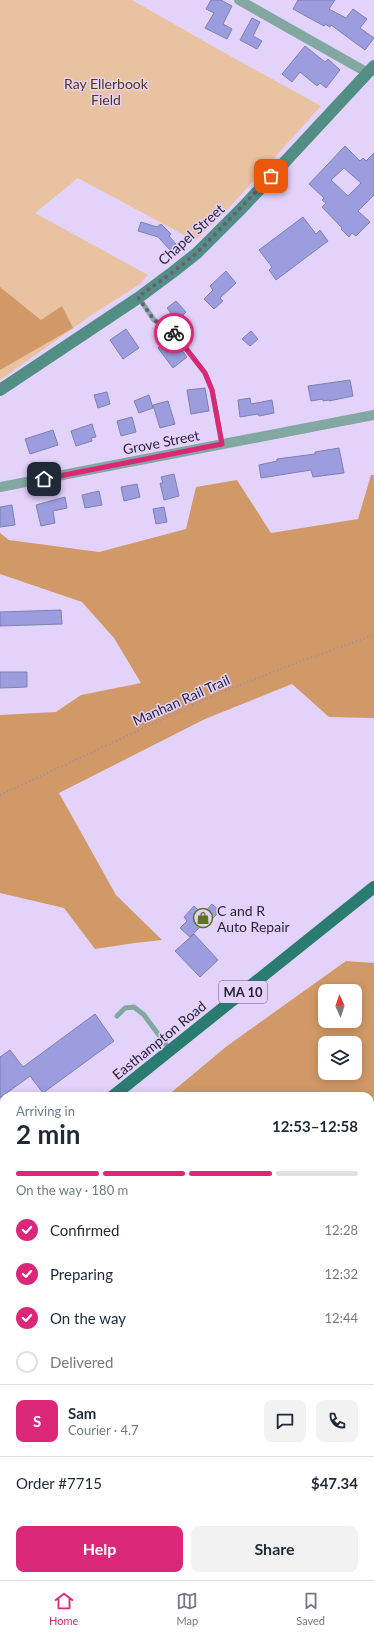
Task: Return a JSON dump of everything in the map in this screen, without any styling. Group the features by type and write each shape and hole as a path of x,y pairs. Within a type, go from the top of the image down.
{"main road":[{"name":"Chapel Street","path":"0,390 173,272 218,232 371,69"},
{"name":"Easthampton Road","path":"118,1092 374,887"}],"street":[{"path":"240,0 371,69"},
{"name":"Grove Street","path":"0,487 374,415"}],"lane":[{"path":"138,297 154,320 175,334 205,373 212,390 222,444"},
{"path":"117,1016 125,1008 134,1007 144,1015 170,1050"}],"path":[{"name":"Manhan Rail Trail","path":"0,795 217,694 304,660 374,635"}],"green space":[{"name":"Ray Ellerbook Field","path":"0,0 132,0 321,106 227,210 195,241 78,178 35,213 148,275 140,284 93,314 0,380"}],"shaded area":[{"path":"0,287 41,320 62,306 73,328 0,370"},
{"path":"371,475 374,475 374,718 329,717 292,684 205,719 59,793 116,895 162,940 95,949 64,908 0,893 0,715 56,712 81,695 141,683 114,638 82,602 0,574 0,533 9,540 99,552 186,529 196,487 237,480 271,533 358,519"},
{"path":"346,961 374,963 374,1092 172,1092 227,1046"}],"building":[{"path":"211,0 221,0 232,6 223,24 232,29 227,39 205,28 214,13 206,9"},
{"path":"298,0 335,0 329,9 346,18 353,9 367,19 360,28 374,38 365,50 331,25 330,27 325,24 324,26 293,9"},
{"path":"252,18 260,22 253,36 262,41 257,49 240,40"},
{"path":"305,46 325,62 328,59 340,70 326,88 320,83 317,86 300,72 292,82 282,74"},
{"path":"345,146 360,161 363,158 366,161 374,153 374,195 358,211 370,222 356,236 352,233 349,237 341,229 342,228 322,207 326,203 322,200 324,198 309,184","holes":["344,168 361,183 348,196 331,180"]},
{"path":"303,217 316,234 320,230 328,241 276,280 269,270 272,267 259,250"},
{"path":"141,222 157,227 161,224 171,234 169,236 176,244 170,250 158,237 138,231"},
{"path":"226,271 236,283 220,298 223,301 214,309 204,299 213,290 210,286"},
{"path":"176,301 186,312 183,315 190,323 179,332 167,317 172,314 167,308"},
{"path":"126,329 139,348 123,359 110,340"},
{"path":"251,331 258,339 250,346 242,339"},
{"path":"172,337 187,357 173,368 158,348"},
{"path":"350,380 353,396 329,401 323,401 323,399 311,401 308,386"},
{"path":"205,388 209,411 191,414 187,390"},
{"path":"107,392 110,404 98,408 94,395"},
{"path":"149,395 153,408 139,413 134,401"},
{"path":"250,398 251,404 272,400 274,413 259,416 258,414 240,417 238,400"},
{"path":"168,401 175,424 160,428 153,405"},
{"path":"132,417 136,432 121,436 117,421"},
{"path":"92,424 96,437 91,438 92,441 76,446 71,431"},
{"path":"53,430 58,445 30,454 25,439"},
{"path":"339,448 344,473 313,477 311,470 261,478 259,465 277,461 277,459 315,454 315,452"},
{"path":"174,474 179,496 164,500 160,483 163,483 161,477"},
{"path":"137,484 140,497 124,501 121,487"},
{"path":"99,491 102,505 85,508 82,495"},
{"path":"65,497 67,508 53,511 55,523 41,526 36,505"},
{"path":"12,505 15,525 0,527 0,507"},
{"path":"164,507 167,522 156,524 153,509"},
{"path":"61,610 62,624 0,626 0,612"},
{"path":"0,672 27,672 27,687 0,688"},
{"path":"212,904 220,911 212,919 205,912"},
{"path":"194,906 208,919 190,937 180,928 187,921 184,917"},
{"path":"194,934 218,960 200,977 175,951"},
{"path":"95,1014 114,1041 44,1092 42,1092 30,1076 8,1092 0,1092 0,1057 10,1050 23,1067"}],"way so far":[{"path":"174,333 154,320 138,297 197,253 243,207 271,176"}],"place":[{"name":"C and R Auto Repair","path":"203,918"}],"route":[{"path":"44,479 222,444 212,390 205,373 174,333"}]}
